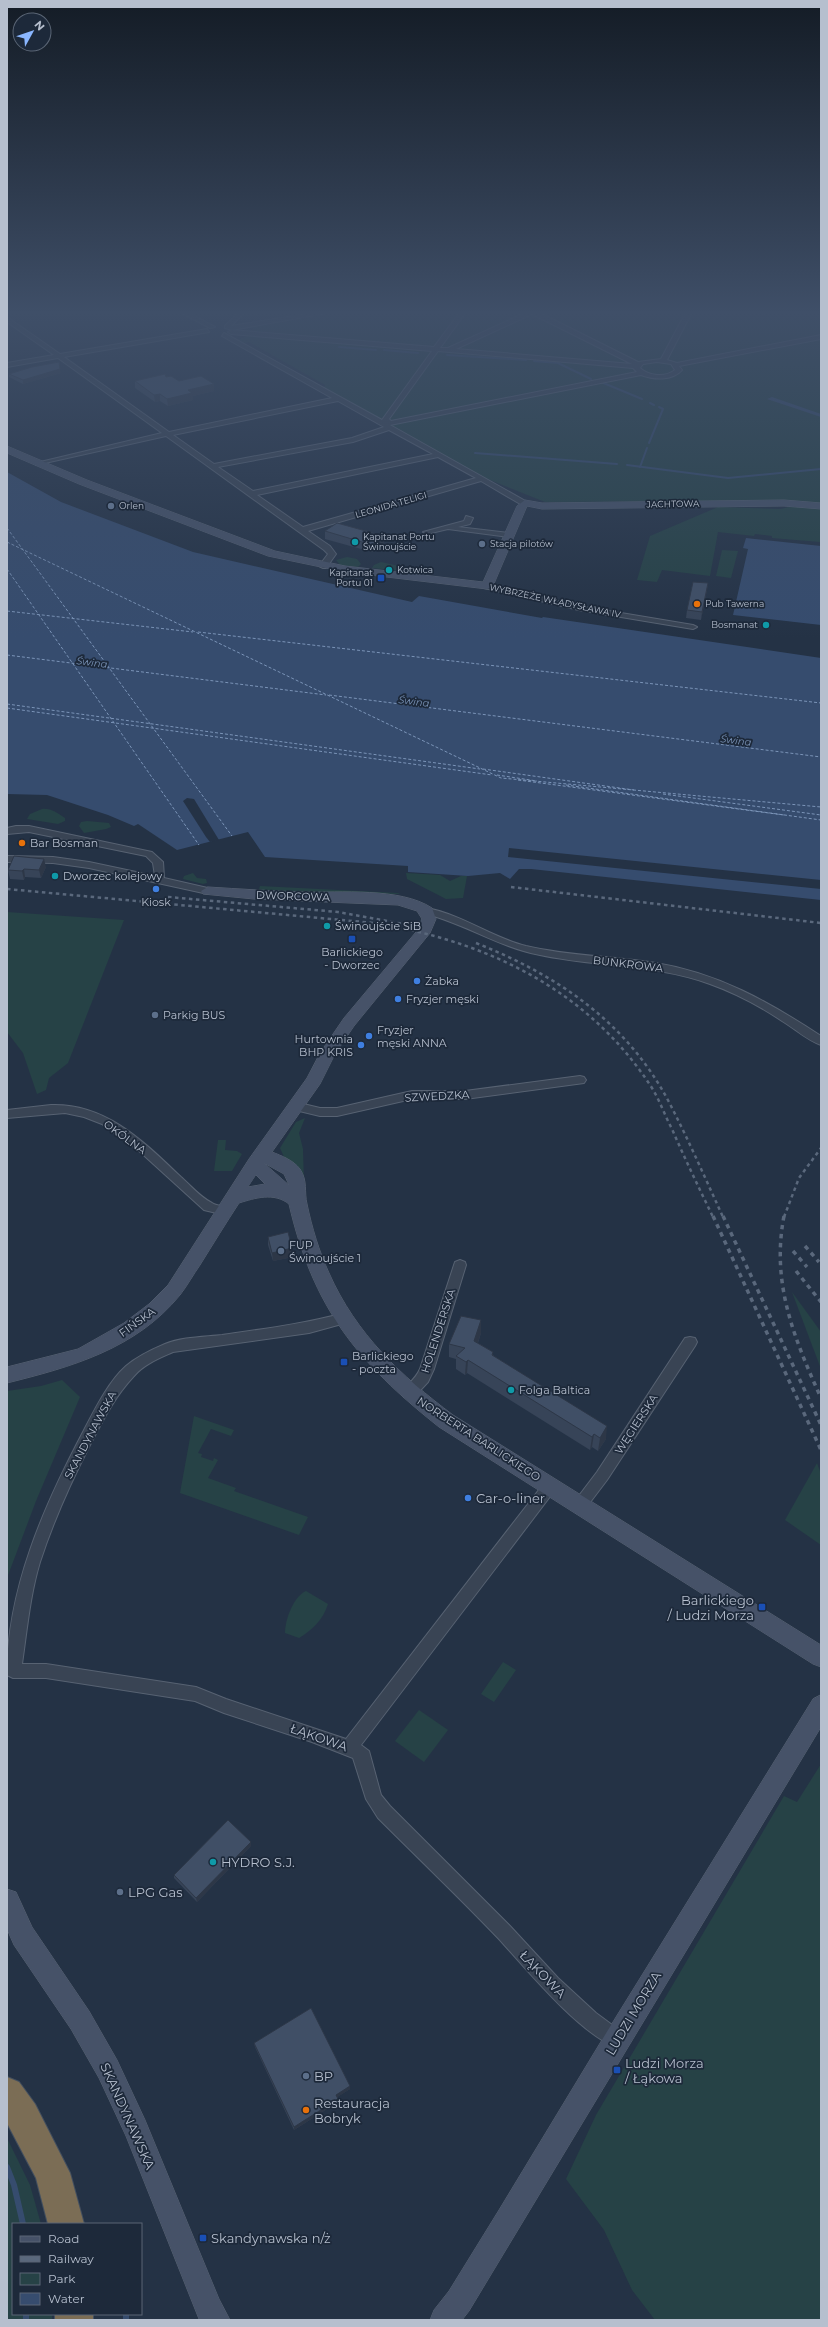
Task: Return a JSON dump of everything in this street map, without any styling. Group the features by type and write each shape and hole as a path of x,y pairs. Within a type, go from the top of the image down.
{"highway":[{"path":"7,2094 23,2116 52,2173 66,2223"}],"street":[{"path":"148,421 331,552 331,557 323,566"},
{"path":"38,464 233,421"},
{"path":"380,421 525,503 522,506 509,535 488,586"},
{"path":"385,421 389,425"},
{"path":"212,466 352,440 389,425 410,421"},
{"name":"WYBRZEŻE WŁADYSŁAWA IV","path":"7,449 38,464 272,554 323,566 488,586 579,608 693,627"},
{"path":"251,494 439,455"},
{"name":"LEONIDA TELIGI","path":"302,530 481,479"},
{"name":"JACHTOWA","path":"525,503 542,506 784,503 821,506"},
{"path":"426,532 467,522 469,518"},
{"path":"450,526 463,530 509,535"},
{"path":"7,831 16,829 29,830 149,854 158,862 160,877 157,881"},
{"name":"DWORCOWA","path":"7,858 53,860 89,865 208,891 254,895 388,899 412,903 427,911"},
{"path":"230,1204 258,1158 314,1080 328,1053 349,1022 423,933 429,919 427,911"},
{"name":"BUNKROWA","path":"427,911 457,918 494,938 521,948 690,973 760,1001 821,1041"},
{"name":"SZWEDZKA","path":"295,1106 320,1112 337,1112 412,1096 464,1095 580,1080"},
{"name":"OKÓLNA","path":"7,1114 64,1109 94,1116 123,1133 208,1207 230,1204"},
{"path":"258,1158 266,1175 292,1197"},
{"path":"230,1204 260,1190 292,1197"},
{"name":"NORBERTA BARLICKIEGO","path":"292,1197 320,1276 344,1318 384,1369 409,1393 446,1420 821,1657"},
{"name":"FIŃSKA","path":"7,1375 56,1364 85,1354 131,1328 156,1308 174,1290 230,1204"},
{"name":"HOLENDERSKA","path":"409,1393 421,1382 427,1368 460,1264"},
{"name":"SKANDYNAWSKA","path":"13,1671 22,1603 33,1562 47,1526 68,1474 91,1430 112,1392 130,1371 149,1357 171,1348 309,1328 344,1318"},
{"name":"WĘGIERSKA","path":"580,1505 602,1476 690,1342"},
{"path":"350,1747 550,1486"},
{"name":"ŁĄKOWA","path":"13,1671 46,1671 196,1694 224,1706 350,1747 359,1752 363,1757 374,1799 384,1812 504,1932 552,1984 586,2016 617,2039"},
{"name":"LUDZI MORZA","path":"444,2320 459,2301 509,2220 617,2039 821,1706"},
{"name":"SKANDYNAWSKA","path":"7,1901 15,1930 80,2020 108,2069 136,2130 212,2316"}],"green space":[{"path":"382,421 821,421 821,504 728,501 545,502 485,478"},
{"path":"796,505 821,508 820,542 772,538 772,536 755,534 754,536 718,532 710,576 662,570 657,582 637,580 650,536 718,507 781,509"},
{"path":"722,550 738,551 731,578 716,576"},
{"path":"347,557 357,559 361,564 358,567 340,565 336,560"},
{"path":"381,562 399,566 402,571 372,568 374,565"},
{"path":"42,809 54,811 65,818 65,821 58,824 27,819 30,814"},
{"path":"87,821 109,823 111,827 84,833 79,826 81,822"},
{"path":"193,873 197,878 206,879 207,883 203,884 183,879 184,876"},
{"path":"406,873 440,875 450,881 461,876 467,876 463,898 446,899 407,879"},
{"path":"260,886 398,893 400,894 258,892"},
{"path":"7,912 124,920 68,1063 49,1078 46,1090 37,1094 23,1053 7,1032"},
{"path":"305,1118 299,1133 303,1149 304,1183 297,1169 284,1157 280,1148 296,1122"},
{"path":"218,1140 226,1140 225,1150 237,1151 242,1154 232,1171 214,1171"},
{"path":"792,1292 821,1332 821,1369"},
{"path":"62,1380 80,1397 36,1501 7,1578 7,1391 41,1386"},
{"path":"194,1416 234,1430 231,1436 211,1429 198,1453 202,1454 201,1457 213,1461 214,1458 218,1460 208,1478 236,1488 234,1491 308,1517 299,1535 180,1493"},
{"path":"817,1463 821,1474 821,1545 785,1520"},
{"path":"306,1591 328,1604 323,1615 316,1624 299,1638 285,1633 285,1628 288,1616 294,1603 301,1594"},
{"path":"503,1662 516,1670 494,1702 481,1694"},
{"path":"419,1710 448,1730 424,1762 395,1741"},
{"path":"821,1764 821,2320 655,2320 632,2290 604,2230 566,2179 596,2115 784,1796 797,1802"},
{"path":"7,2138 30,2185 41,2223 12,2223 12,2315 52,2315 52,2320 7,2320"}],"water":[{"name":"Świna","path":"7,472 61,502 193,552 412,602 419,596 542,618 821,658 821,900 531,869 519,869 510,879 500,873 468,876 408,872 408,866 265,857 248,832 177,850 138,824 134,826 108,815 47,795 7,794"},
{"path":"746,538 821,546 821,625 733,615 748,549 743,548"}],"pier":[{"path":"187,798 194,799 219,840 210,842 206,837 183,801"},
{"path":"509,848 821,880 821,889 508,857"}],"building":[{"path":"337,523 384,536 372,545 325,531"},
{"name":"Pub Tawerna","path":"693,582 708,583 702,612 687,610"},
{"path":"14,856 44,859 39,870 8,870"},
{"path":"288,1232 292,1248 272,1253 268,1237"},
{"path":"461,1316 481,1320 474,1341 493,1352 492,1355 607,1426 600,1438 594,1434 592,1437 468,1360 466,1362 456,1356 465,1348 449,1344"},
{"name":"HYDRO S.J.","path":"228,1820 251,1842 196,1898 174,1875"},
{"name":"BP","path":"311,2008 350,2086 336,2095 338,2099 294,2127 254,2043"}],"waterway":[{"path":"649,443 658,421"},
{"path":"640,467 647,448"},
{"path":"475,453 617,464"},
{"path":"627,465 640,467"},
{"path":"640,467 728,478 821,469"},
{"path":"7,2167 14,2185 23,2223"},
{"path":"26,2315 26,2320"},
{"path":"126,2315 126,2320"}],"ferry route":[{"path":"7,528 23,550"},
{"path":"7,542 23,550"},
{"path":"23,550 501,778 821,807"},
{"path":"23,550 73,618"},
{"path":"7,569 39,615"},
{"path":"7,611 39,615"},
{"path":"39,615 73,618"},
{"path":"39,615 73,663"},
{"path":"73,618 193,632"},
{"path":"73,618 109,668"},
{"path":"198,632 821,703"},
{"path":"7,655 73,663"},
{"path":"73,663 109,668"},
{"path":"73,663 111,718"},
{"path":"109,668 326,695"},
{"path":"109,668 150,724"},
{"path":"329,695 821,757"},
{"path":"7,704 111,718"},
{"path":"7,708 114,723"},
{"path":"111,718 150,724"},
{"path":"111,718 114,723"},
{"path":"114,723 153,728"},
{"path":"114,723 199,845"},
{"path":"150,724 480,769"},
{"path":"150,724 153,728"},
{"path":"153,728 492,775"},
{"path":"153,728 232,836"},
{"path":"483,769 634,790"},
{"path":"497,775 537,781"},
{"path":"518,780 784,815"},
{"path":"566,785 821,820"},
{"path":"663,794 821,815"}],"railway":[{"path":"511,887 821,923"},
{"path":"7,889 374,923 416,931 495,957 532,976 566,997 598,1023 627,1054 655,1093 713,1217"},
{"path":"168,897 338,912 420,927"},
{"path":"476,943 506,956 563,987 612,1026 634,1049 653,1075 670,1104 723,1217"},
{"path":"784,1217 799,1178 821,1148"},
{"path":"713,1216 821,1450"},
{"path":"723,1216 821,1425"},
{"path":"784,1216 780,1264 783,1287 794,1332 821,1398"},
{"path":"805,1246 819,1262"},
{"path":"793,1251 807,1267"},
{"path":"796,1271 821,1302"}],"place":[{"name":"Orlen","path":"111,506"},
{"name":"Kapitanat Portu Świnoujście","path":"355,542"},
{"name":"Stacja pilotów","path":"482,544"},
{"name":"Kotwica","path":"389,570"},
{"name":"Kapitanat Portu 01","path":"381,578"},
{"name":"Pub Tawerna","path":"697,604"},
{"name":"Bosmanat","path":"766,625"},
{"name":"Bar Bosman","path":"22,843"},
{"name":"Dworzec kolejowy","path":"55,876"},
{"name":"Kiosk","path":"156,889"},
{"name":"Świnoujście SiB","path":"327,926"},
{"name":"Barlickiego - Dworzec","path":"352,939"},
{"name":"Żabka","path":"417,981"},
{"name":"Fryzjer męski","path":"398,999"},
{"name":"Parkig BUS","path":"155,1015"},
{"name":"Fryzjer męski ANNA","path":"369,1036"},
{"name":"Hurtownia BHP KRIS","path":"361,1045"},
{"name":"FUP Świnoujście 1","path":"281,1251"},
{"name":"Barlickiego - poczta","path":"344,1362"},
{"name":"Folga Baltica","path":"511,1390"},
{"name":"Car-o-liner","path":"468,1498"},
{"name":"Barlickiego / Ludzi Morza","path":"762,1607"},
{"name":"HYDRO S.J.","path":"213,1862"},
{"name":"LPG Gas","path":"120,1892"},
{"name":"Ludzi Morza / Łąkowa","path":"617,2070"},
{"name":"BP","path":"306,2076"},
{"name":"Restauracja Bobryk","path":"306,2110"},
{"name":"Skandynawska n/ż","path":"203,2238"}]}
